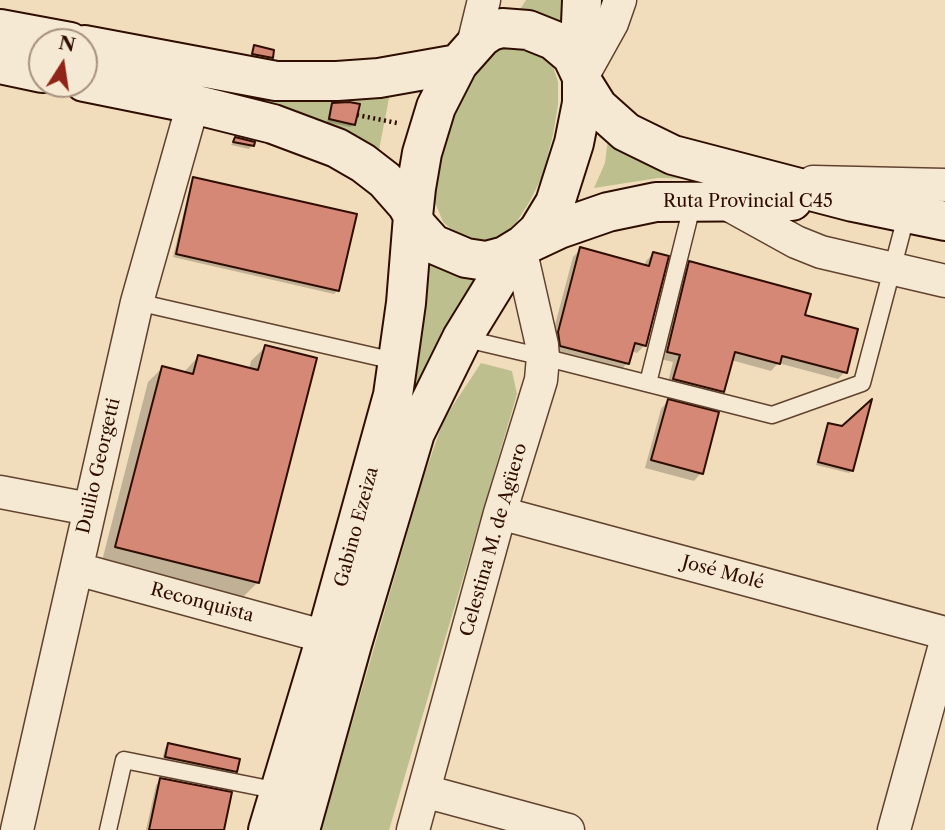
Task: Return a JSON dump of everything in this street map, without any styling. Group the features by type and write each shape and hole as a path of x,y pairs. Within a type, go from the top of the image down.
{"main road":[{"path":"98,85 273,124 337,148 385,180 407,205 422,233 433,244 466,258 486,261 520,248 538,231 562,184 579,119 582,0"},
{"path":"98,48 276,81 337,81 379,78 483,28 516,28 544,35 564,47 572,56 581,77"},
{"path":"412,216 422,153 436,107 483,28"},
{"path":"0,29 28,34"},
{"path":"0,64 28,70"},
{"name":"Ruta Provincial C45","path":"581,77 597,107 626,132 674,155 853,202 945,221"},
{"name":"Ruta Provincial C45","path":"520,248 559,229 608,212 656,202 853,202"},
{"name":"Gabino Ezeiza","path":"268,830 326,637 393,395 406,303 412,216"},
{"name":"Gabino Ezeiza","path":"300,830 415,433 462,338 520,248"}],"street":[{"path":"581,77 612,23 620,0"},
{"name":"Duilio Georgetti","path":"17,830 137,302 193,104"},
{"path":"770,180 945,185"},
{"path":"707,200 821,252 945,281"},
{"name":"Celestina M. de Agüero","path":"413,830 500,513 541,380 543,356 531,287 520,248"},
{"path":"0,492 89,509"},
{"name":"José Molé","path":"500,513 945,633"},
{"name":"Reconquista","path":"77,569 326,637"},
{"path":"894,830 945,645"},
{"path":"424,791 568,830"}],"lane":[{"path":"648,383 707,200"},
{"path":"462,338 772,415 862,383 907,214"},
{"path":"137,302 399,362"},
{"path":"108,830 124,760 279,791"}],"path":[{"path":"358,115 429,129"}],"green space":[{"path":"526,0 567,0 563,31 519,11"},
{"path":"504,46 537,50 552,63 558,82 558,105 553,135 542,177 516,223 505,234 488,240 471,240 455,233 443,222 434,200 435,163 448,114 486,54"},
{"path":"246,84 390,93 379,150 373,151 242,101"},
{"path":"609,130 700,179 658,178 594,188 605,163"},
{"path":"427,260 448,273 479,281 404,412"},
{"path":"481,363 512,371 517,394 389,830 321,830 424,476 444,419"}],"building":[{"path":"254,45 274,50 273,58 252,54"},
{"path":"332,103 360,104 355,125 329,119"},
{"path":"235,137 255,142 254,146 233,142"},
{"path":"193,177 357,214 339,291 176,254"},
{"path":"580,247 649,266 653,252 669,256 646,346 635,343 629,364 560,346 558,332"},
{"path":"689,261 811,294 805,315 858,329 847,373 782,356 780,364 735,352 724,392 673,379 680,355 667,352"},
{"path":"265,345 317,358 259,583 115,547 162,366 193,374 198,355 258,370"},
{"path":"668,399 719,412 703,474 651,460"},
{"path":"872,399 853,471 818,462 828,423 842,426"},
{"path":"168,743 240,759 237,772 165,757"},
{"path":"160,778 232,792 224,830 149,830"}]}
